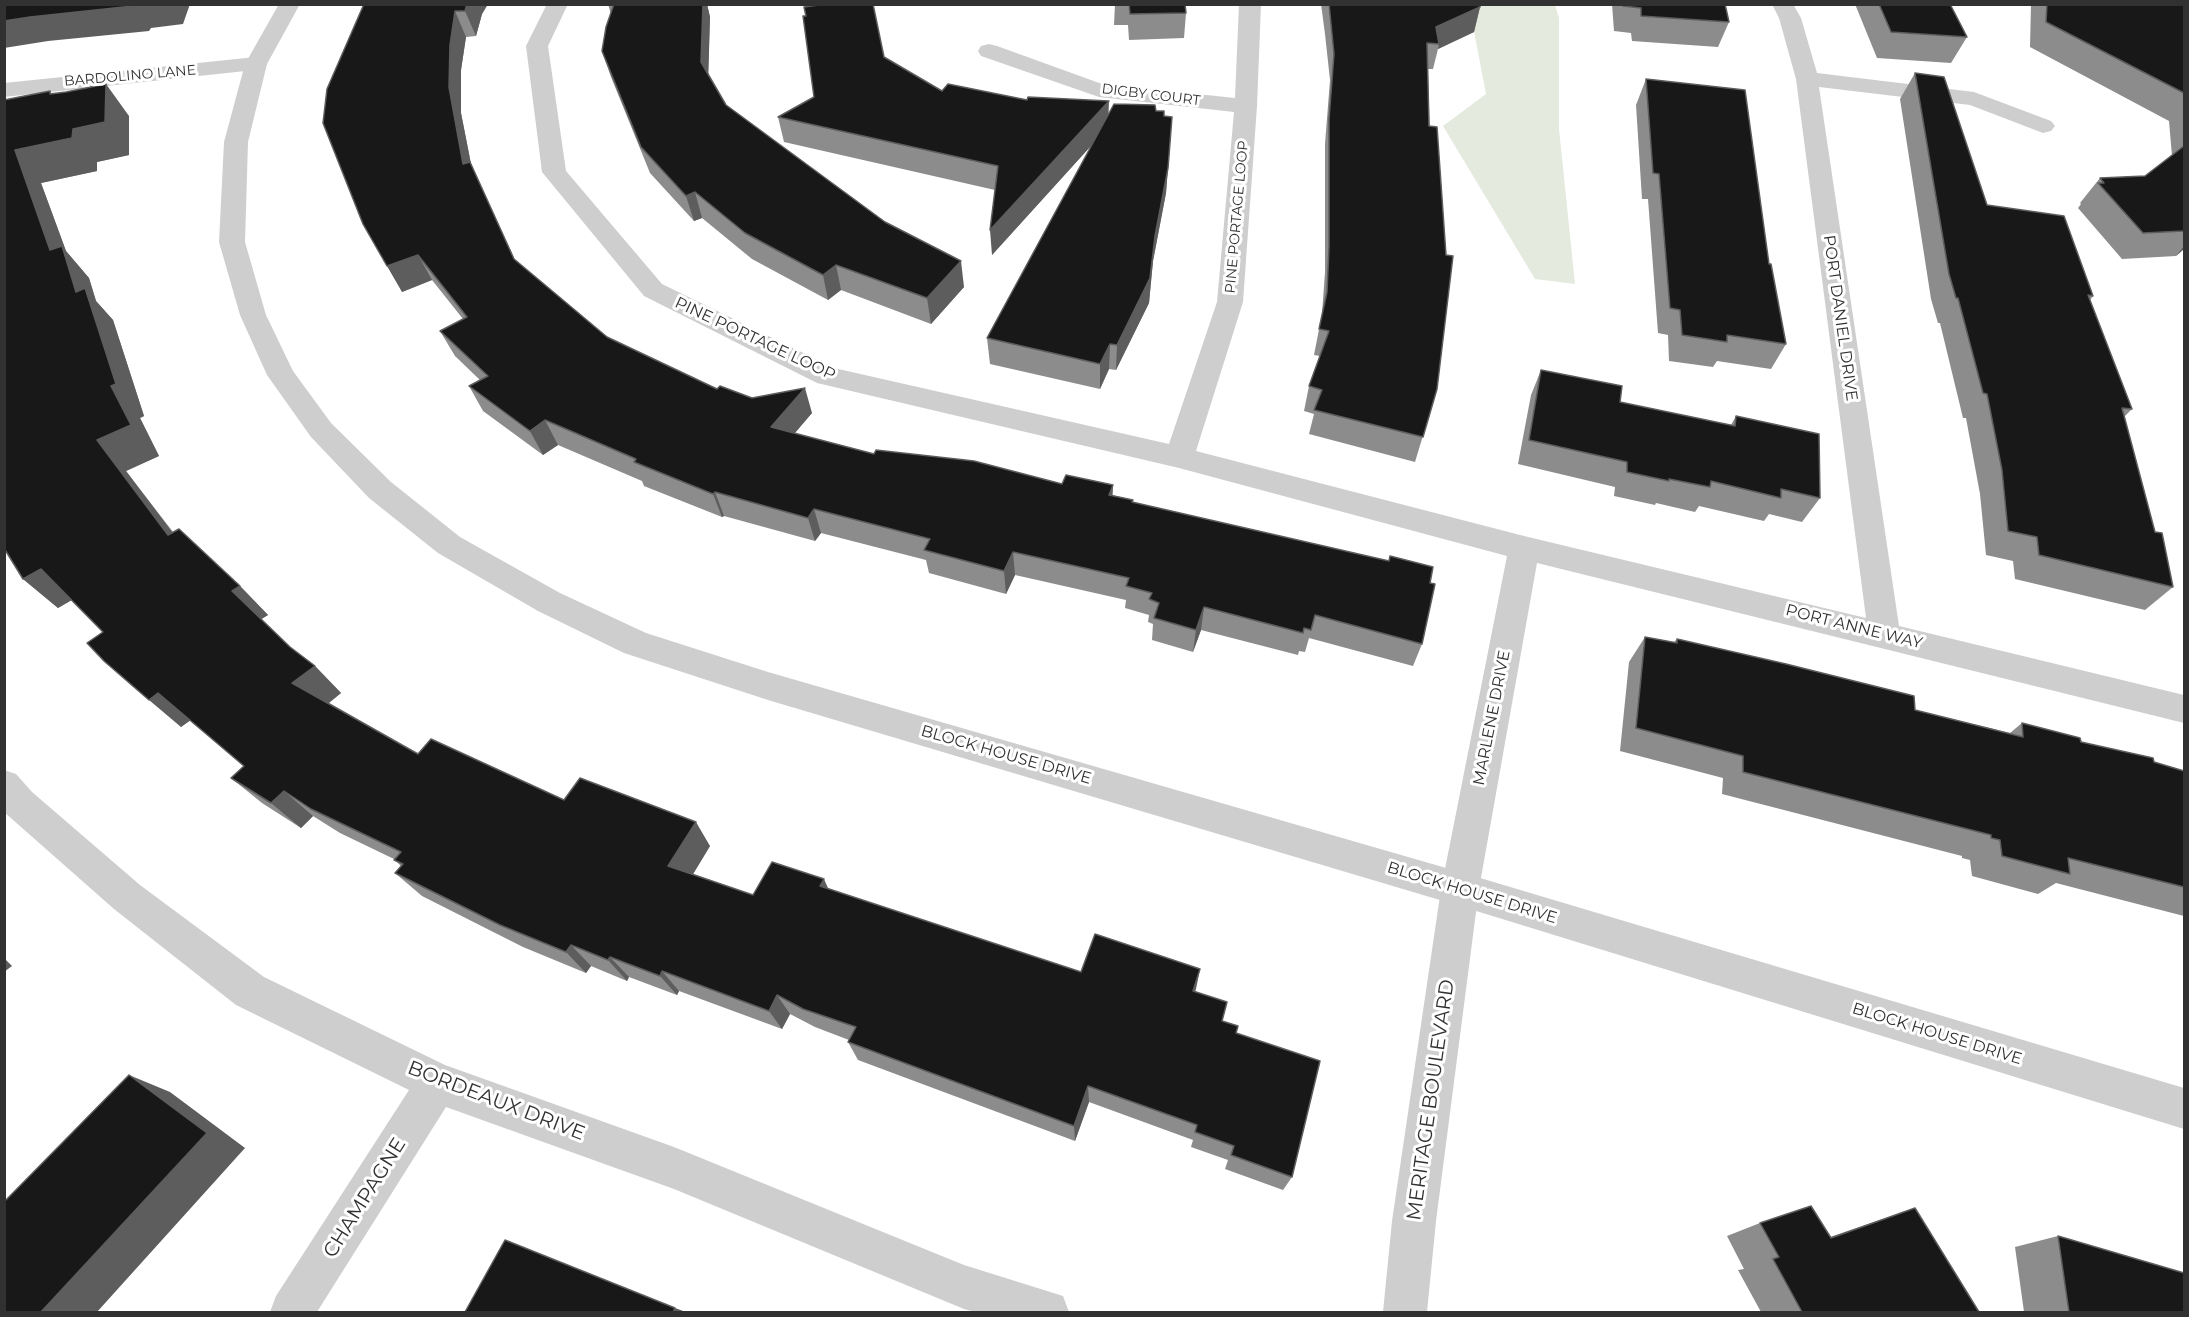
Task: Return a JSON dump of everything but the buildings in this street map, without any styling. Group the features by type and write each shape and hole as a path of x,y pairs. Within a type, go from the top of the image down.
{"street":[{"name":"BLOCK HOUSE DRIVE","path":"291,4 256,64 236,142 232,242 253,315 281,375 321,430 380,489 449,545 549,602 636,643 780,689 1460,889 2184,1109"},
{"name":"PINE PORTAGE LOOP","path":"558,4 537,46 554,172 653,290 827,376 1179,457 1524,548"},
{"name":"PINE PORTAGE LOOP","path":"1179,457 1230,302 1246,106 1250,4"},
{"name":"PORT DANIEL DRIVE","path":"1782,4 1790,18 1807,79 1884,634"},
{"name":"DIGBY COURT","path":"989,51 1099,90 1246,106"},
{"name":"BARDOLINO LANE","path":"4,90 256,64"},
{"path":"1807,79 1974,99 2043,126"},
{"name":"MARLENE DRIVE","path":"1460,889 1524,548"},
{"name":"PORT ANNE WAY","path":"1524,548 2184,709"},
{"name":"BORDEAUX DRIVE","path":"4,785 19,803 127,897 250,991 437,1083 674,1167 964,1287 1047,1312"},
{"name":"MERITAGE BOULEVARD","path":"1405,1312 1414,1221 1460,889"},
{"name":"CHAMPAGNE","path":"292,1312 437,1083"}],"shaded area":[{"path":"1469,5 1555,5 1559,18 1559,129 1575,284 1535,279 1443,126 1486,94"}]}
